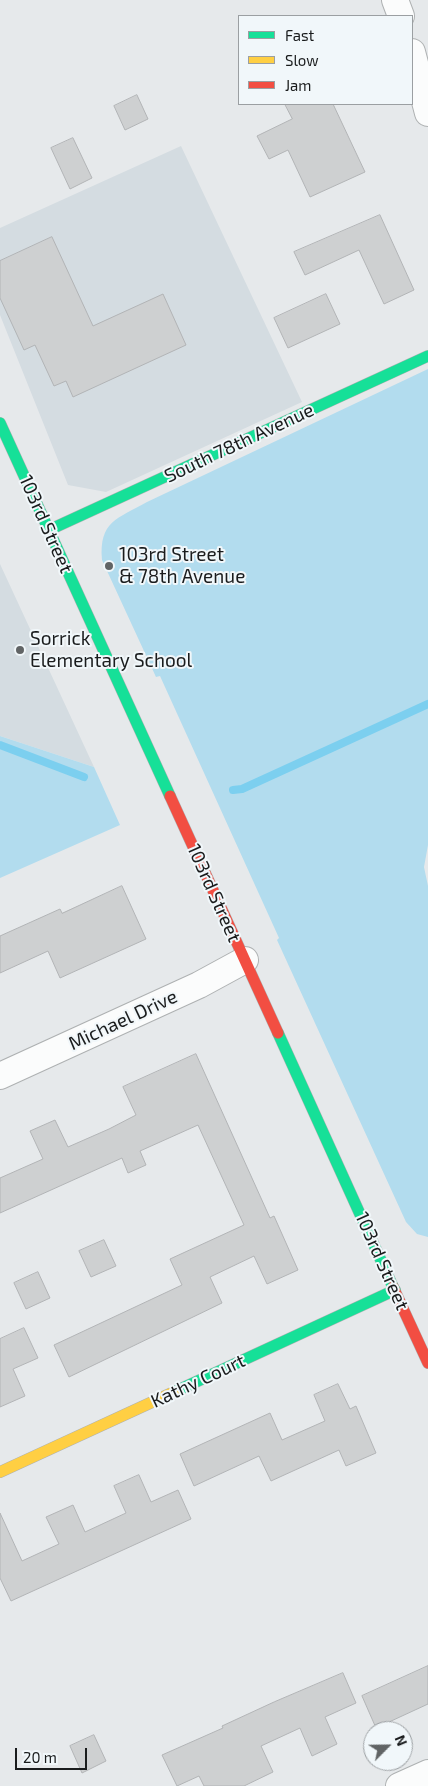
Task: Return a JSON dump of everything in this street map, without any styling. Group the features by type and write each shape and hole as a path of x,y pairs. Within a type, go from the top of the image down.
{"street":[{"path":"395,0 401,15"},
{"path":"413,56 428,113"},
{"name":"South 78th Avenue","path":"49,530 428,356"},
{"name":"103rd Street","path":"0,423 428,1363"},
{"name":"Michael Drive","path":"0,1076 199,985 245,960"},
{"name":"Kathy Court","path":"0,1472 395,1290"},
{"path":"399,1786 428,1773"}],"shaded area":[{"path":"181,146 302,402 106,492 68,485 0,315 0,228"},
{"path":"428,369 428,845 424,867 428,886 428,1237 417,1234 406,1222 277,940 279,938 160,676 156,677 102,560 102,547 107,529 112,523 147,502"},
{"name":"Sorrick Elementary School","path":"0,564 94,767 0,736"},
{"path":"0,736 94,767 120,825 0,878"}],"building":[{"path":"137,95 148,119 125,130 114,106"},
{"path":"285,105 333,105 365,172 310,197 288,150 269,159 257,136 292,119"},
{"path":"73,138 92,178 70,189 51,148"},
{"path":"380,215 414,290 384,304 359,250 305,275 294,252"},
{"path":"52,237 93,326 163,294 186,345 73,397 66,381 54,386 35,345 24,350 0,298 0,261"},
{"path":"326,294 340,324 288,348 274,318"},
{"path":"122,886 146,939 60,978 48,951 0,973 0,936 60,909 62,913"},
{"path":"196,1054 270,1218 274,1216 298,1270 267,1284 254,1256 210,1277 222,1303 69,1377 54,1345 182,1285 170,1259 244,1225 198,1125 140,1151 146,1165 128,1173 122,1158 0,1213 0,1178 43,1159 30,1131 55,1120 68,1147 109,1129 136,1115 123,1087"},
{"path":"104,1240 116,1266 91,1277 79,1251"},
{"path":"38,1272 50,1298 26,1309 14,1283"},
{"path":"24,1328 38,1358 13,1369 25,1396 0,1407 0,1339"},
{"path":"338,1384 350,1409 356,1406 376,1453 346,1466 339,1450 271,1481 259,1456 194,1486 180,1454 270,1413 282,1440 325,1421 314,1395"},
{"path":"139,1475 151,1502 178,1490 191,1519 11,1601 0,1578 0,1513 22,1561 59,1544 46,1517 73,1505 85,1532 126,1513 114,1486"},
{"path":"428,1666 428,1704 391,1721 373,1721 362,1696"},
{"path":"343,1673 356,1703 325,1717 337,1744 312,1756 300,1728 261,1746 273,1772 244,1786 204,1786 199,1776 177,1786 162,1755 223,1728 222,1726 274,1702"},
{"path":"94,1735 106,1761 82,1773 70,1746"}],"waterway":[{"path":"233,790 242,789 428,704"},
{"path":"0,745 84,777"}],"traffic: fast":[{"path":"49,530 428,356"},
{"path":"0,423 170,796"},
{"path":"278,1033 393,1287"},
{"path":"174,1392 395,1290"}],"traffic: slow":[{"path":"0,1472 174,1392"}],"traffic: jam":[{"path":"170,796 278,1033"},
{"path":"393,1287 428,1363"}],"place":[{"name":"103rd Street & 78th Avenue","path":"109,566"},
{"name":"Sorrick Elementary School","path":"20,650"}]}
